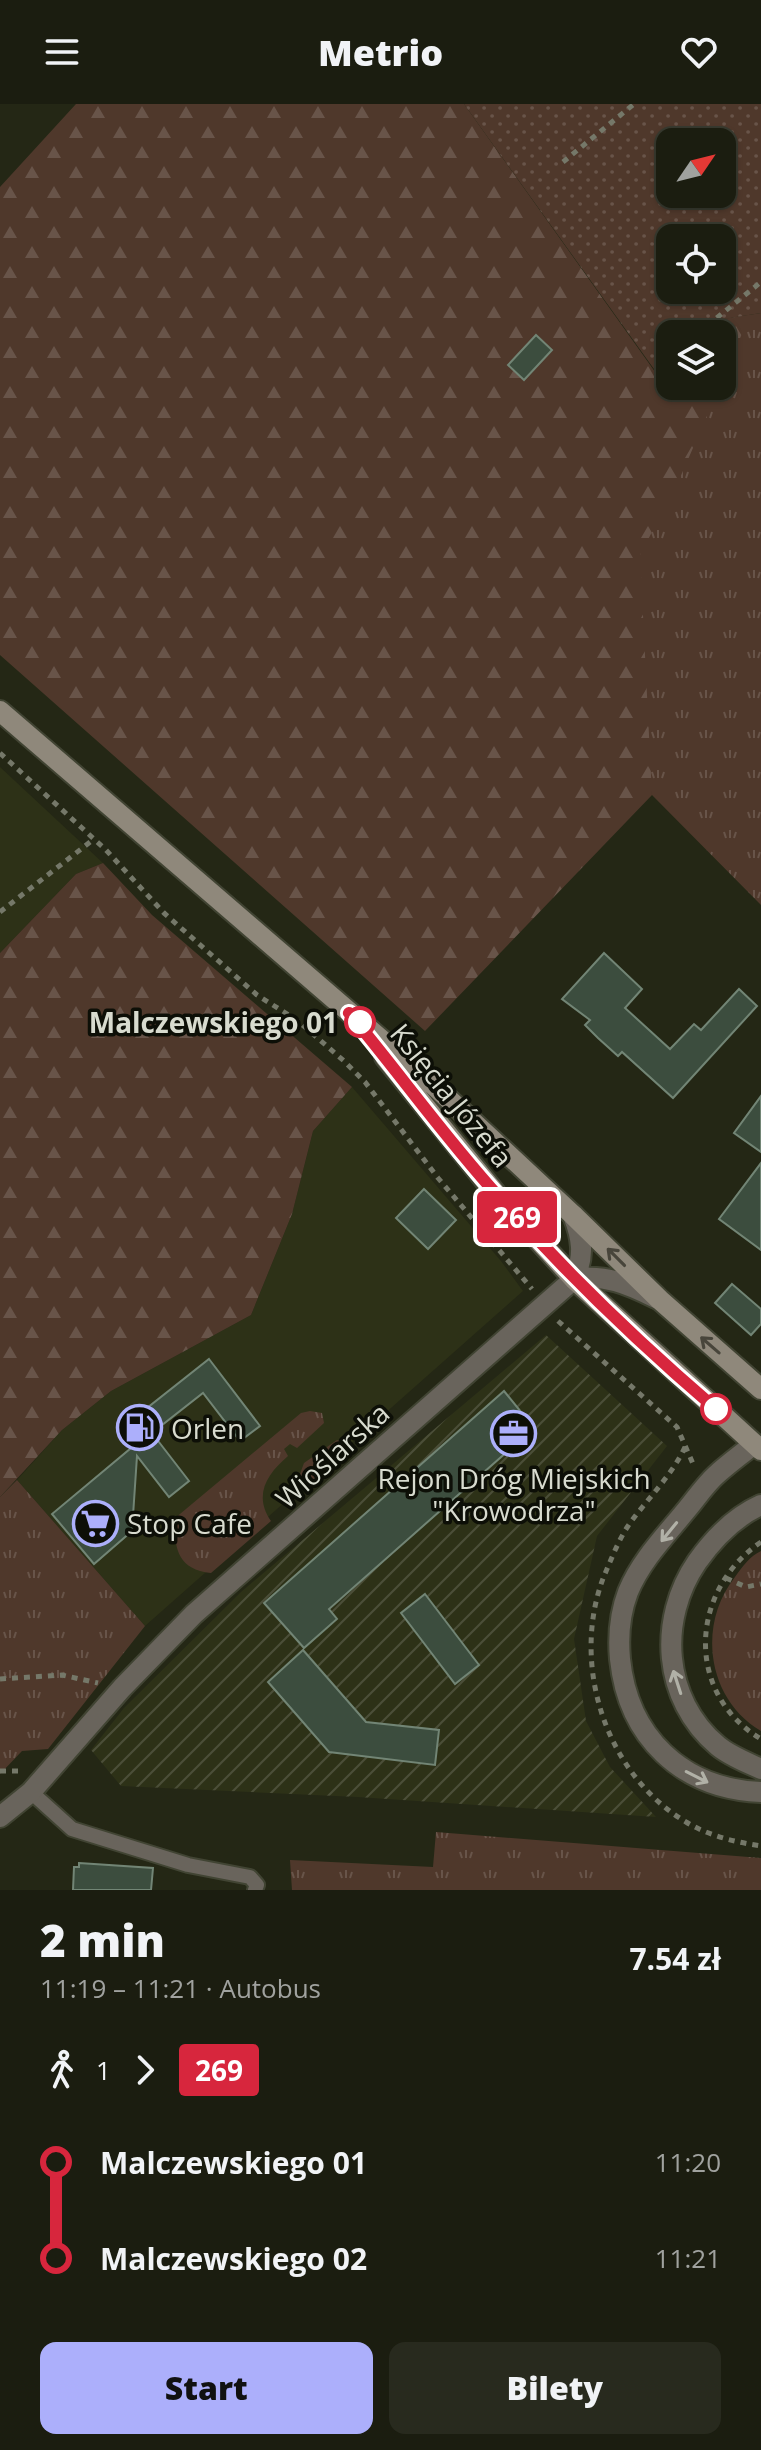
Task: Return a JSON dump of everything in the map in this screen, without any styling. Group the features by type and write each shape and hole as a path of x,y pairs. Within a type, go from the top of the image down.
{"main road":[{"name":"Księcia Józefa","path":"0,711 427,1079 660,1300 761,1389"},
{"name":"Księcia Józefa","path":"349,1013 496,1194 574,1279 759,1444"}],"street":[{"path":"573,1215 582,1248 581,1265 574,1279"},
{"path":"574,1279 609,1278 660,1300"},
{"name":"Wioślarska","path":"0,1817 31,1792 122,1688 194,1614 574,1279"},
{"name":"Księcia Józefa","path":"759,1444 714,1477 644,1564 623,1607 619,1650 627,1700 635,1718 661,1752 702,1780 726,1788 761,1792"},
{"path":"761,1505 719,1534 689,1574 678,1596 670,1639 675,1681 694,1719 719,1746 761,1769"}],"lane":[{"path":"31,1792 72,1829 188,1865 250,1877 257,1885 255,1890"}],"path":[{"path":"563,162 634,104"},
{"path":"714,320 761,282"},
{"path":"0,753 94,839 164,913 257,995 319,1037 355,1072 531,1289"},
{"path":"0,912 94,839"},
{"path":"551,1317 565,1326 677,1427 692,1466"},
{"path":"761,1542 740,1559 711,1605 705,1652 714,1688 733,1718 761,1739"},
{"path":"726,1578 746,1587 761,1584"},
{"path":"0,1679 62,1675 122,1688"}],"shaded area":[{"path":"0,767 103,863 76,874 0,953"},
{"path":"352,1087 501,1261 523,1291 145,1626 17,1480 62,1430 111,1391 251,1315 292,1214 313,1131"},
{"path":"546,1335 667,1446 597,1536 574,1639 586,1721 610,1767 656,1817 358,1797 121,1786 91,1750 124,1708 241,1592"}],"green space":[{"path":"76,104 464,104 656,373 656,400 714,400 679,480 640,555 652,795 425,1031 0,655 0,187"},
{"path":"464,104 761,104 761,313 724,319 656,320 656,372"},
{"path":"761,313 761,905 652,795 597,567 661,400 736,400 736,320 724,319"},
{"path":"750,315 736,348 736,320 724,319"},
{"path":"103,863 152,915 352,1087 313,1131 292,1214 251,1315 111,1391 62,1430 0,1497 0,953 76,874"},
{"path":"301,1413 322,1413 324,1423 297,1448 290,1444 284,1449 288,1456 274,1470 265,1486 263,1502 271,1521 211,1573 191,1567 177,1548 174,1519"},
{"path":"337,1440 340,1441 340,1448 332,1467 311,1486 304,1483 300,1474 304,1463"},
{"path":"17,1480 145,1626 48,1749 22,1751 0,1774 0,1497"},
{"path":"761,1551 761,1731 743,1717 729,1700 719,1681 712,1638 715,1617 723,1596 743,1566"},
{"path":"436,1832 761,1858 761,1890 292,1890 290,1860 433,1867"}],"building":[{"path":"536,335 552,350 524,380 508,365"},
{"path":"604,953 642,989 625,1008 670,1049 694,1024 701,1030 739,989 757,1006 673,1098 622,1052 618,1056 585,1025 590,1020 562,999"},
{"path":"761,1096 761,1152 734,1133"},
{"path":"761,1163 761,1250 719,1219"},
{"path":"424,1189 456,1220 428,1249 396,1218"},
{"path":"732,1284 761,1309 761,1324 751,1335 715,1303"},
{"path":"209,1359 260,1426 240,1441 203,1393 152,1433 189,1481 169,1497 137,1456 132,1531 94,1564 52,1514 131,1448 118,1431"},
{"path":"504,1391 534,1428 329,1609 337,1619 304,1648 264,1603"},
{"path":"425,1594 479,1665 455,1684 401,1613"},
{"path":"303,1650 366,1722 439,1730 435,1765 329,1752 268,1682"},
{"path":"79,1863 153,1868 151,1890 73,1890 74,1867 79,1867"}],"bus line":[{"name":"269","path":"360,1022 349,1013 535,1238 609,1313 716,1409"}],"place":[{"name":"Malczewskiego 01","path":"360,1022"},
{"name":"Orlen","path":"140,1428"},
{"name":"Rejon Dróg Miejskich \"Krowodrza\"","path":"514,1434"},
{"name":"Stop Cafe","path":"96,1523"}]}
